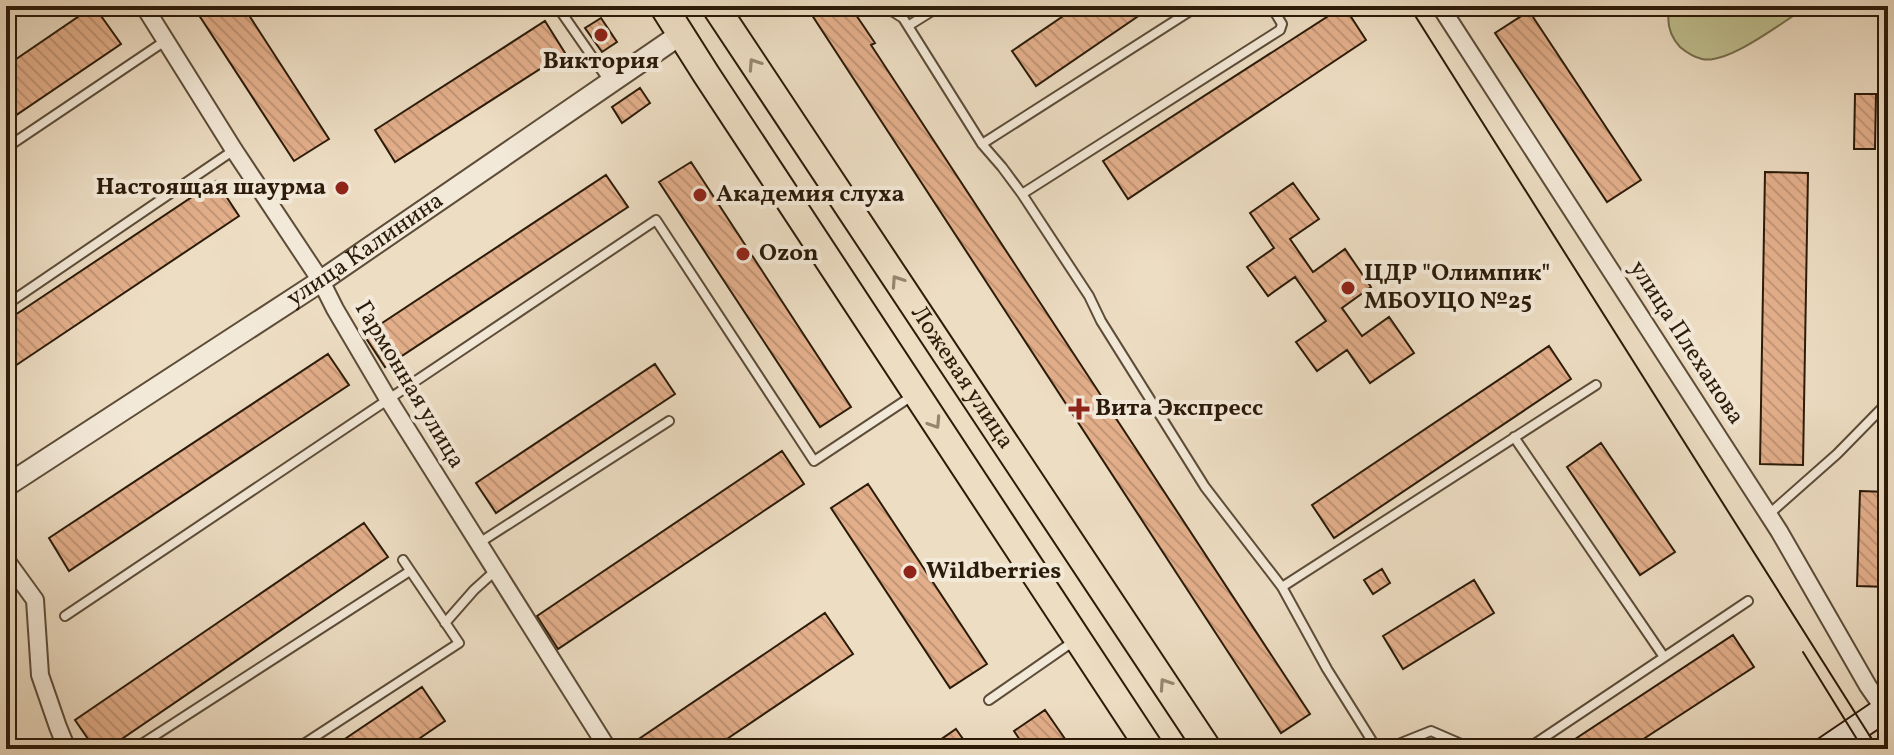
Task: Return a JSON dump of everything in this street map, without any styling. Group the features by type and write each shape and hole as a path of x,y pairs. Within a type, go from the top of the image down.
{"main road":[{"name":"Ложевая улица","path":"663,6 1150,749"},
{"name":"Ложевая улица","path":"718,7 1208,749"},
{"name":"улица Калинина","path":"681,34 718,7"},
{"path":"1826,749 1886,708"}],"street":[{"name":"Гармонная улица","path":"144,6 321,281 388,399 608,749"},
{"name":"улица Плеханова","path":"1440,6 1768,515 1868,686 1886,708"},
{"name":"улица Калинина","path":"6,486 321,281 681,34"},
{"path":"6,560 35,600 40,675 67,749"}],"lane":[{"path":"557,6 610,83"},
{"path":"884,6 903,18 982,144 1022,194 1089,296 1101,321 1205,487 1282,587 1327,669 1377,749"},
{"path":"908,26 940,6"},
{"path":"982,144 1198,6"},
{"path":"1022,194 1280,30 1282,24 1271,6"},
{"path":"6,148 165,40"},
{"path":"6,305 234,150"},
{"path":"65,616 656,220 814,461 916,394"},
{"path":"1282,587 1596,385"},
{"path":"1768,515 1837,454 1888,402"},
{"path":"479,544 669,421"},
{"path":"1514,437 1664,657"},
{"path":"296,749 459,643 403,560"},
{"path":"134,749 410,571"},
{"path":"445,623 474,590 496,571"},
{"path":"1527,749 1748,601"},
{"path":"989,700 1078,639"},
{"path":"1858,727 1872,749"},
{"path":"1386,749 1431,731 1461,744 1465,749"}],"green space":[{"path":"1670,6 1808,6 1741,49 1713,59 1702,59 1685,51 1673,38 1669,28"}],"building":[{"path":"94,6 121,44 6,122 6,66"},
{"path":"193,6 243,6 329,139 294,161"},
{"path":"806,6 850,6 875,43 871,45 1310,714 1281,733"},
{"path":"1078,6 1153,6 1036,86 1012,51"},
{"path":"1344,6 1366,40 1128,199 1103,161"},
{"path":"1529,11 1641,180 1607,202 1495,33"},
{"name":"Виктория","path":"601,18 617,42 602,52 585,28"},
{"path":"545,21 565,53 395,162 375,130"},
{"path":"640,88 650,103 622,123 612,107"},
{"path":"1855,94 1876,94 1875,149 1854,149"},
{"path":"691,162 851,407 820,427 659,182"},
{"path":"1765,172 1808,173 1803,465 1760,464"},
{"path":"606,175 628,207 385,367 364,335"},
{"path":"216,181 239,216 6,372 6,321"},
{"path":"1293,183 1319,219 1290,239 1313,272 1345,249 1371,287 1342,308 1362,336 1389,317 1414,353 1370,383 1347,350 1317,371 1296,342 1326,321 1295,277 1268,296 1247,267 1274,248 1250,213"},
{"path":"1549,346 1571,379 1334,538 1312,505"},
{"path":"328,354 349,385 69,571 49,538"},
{"path":"655,364 675,394 496,513 476,483"},
{"path":"1601,443 1675,552 1640,575 1567,467"},
{"path":"782,451 804,484 558,649 537,616"},
{"path":"868,484 987,664 950,688 831,508"},
{"path":"1860,491 1888,492 1888,587 1857,586"},
{"path":"364,523 388,557 107,749 95,749 75,720"},
{"path":"1382,569 1390,583 1373,594 1364,580"},
{"path":"1474,580 1494,613 1403,669 1383,636"},
{"path":"825,613 853,654 712,749 624,749"},
{"path":"1733,635 1754,667 1628,749 1560,749"},
{"path":"422,687 445,721 404,749 330,749"},
{"path":"1045,710 1072,749 1026,749 1014,731"},
{"path":"956,729 970,749 927,749"}],"tram line":[{"path":"1409,6 1878,749"},
{"path":"1803,652 1863,749"}],"place":[{"name":"Виктория","path":"601,35"},
{"name":"Настоящая шаурма","path":"342,188"},
{"name":"Академия слуха","path":"700,195"},
{"name":"Ozon","path":"743,254"},
{"name":"ЦДР \"Олимпик\" МБОУЦО №25","path":"1348,288"},
{"name":"Вита Экспресс","path":"1079,409"},
{"name":"Wildberries","path":"910,572"}]}
